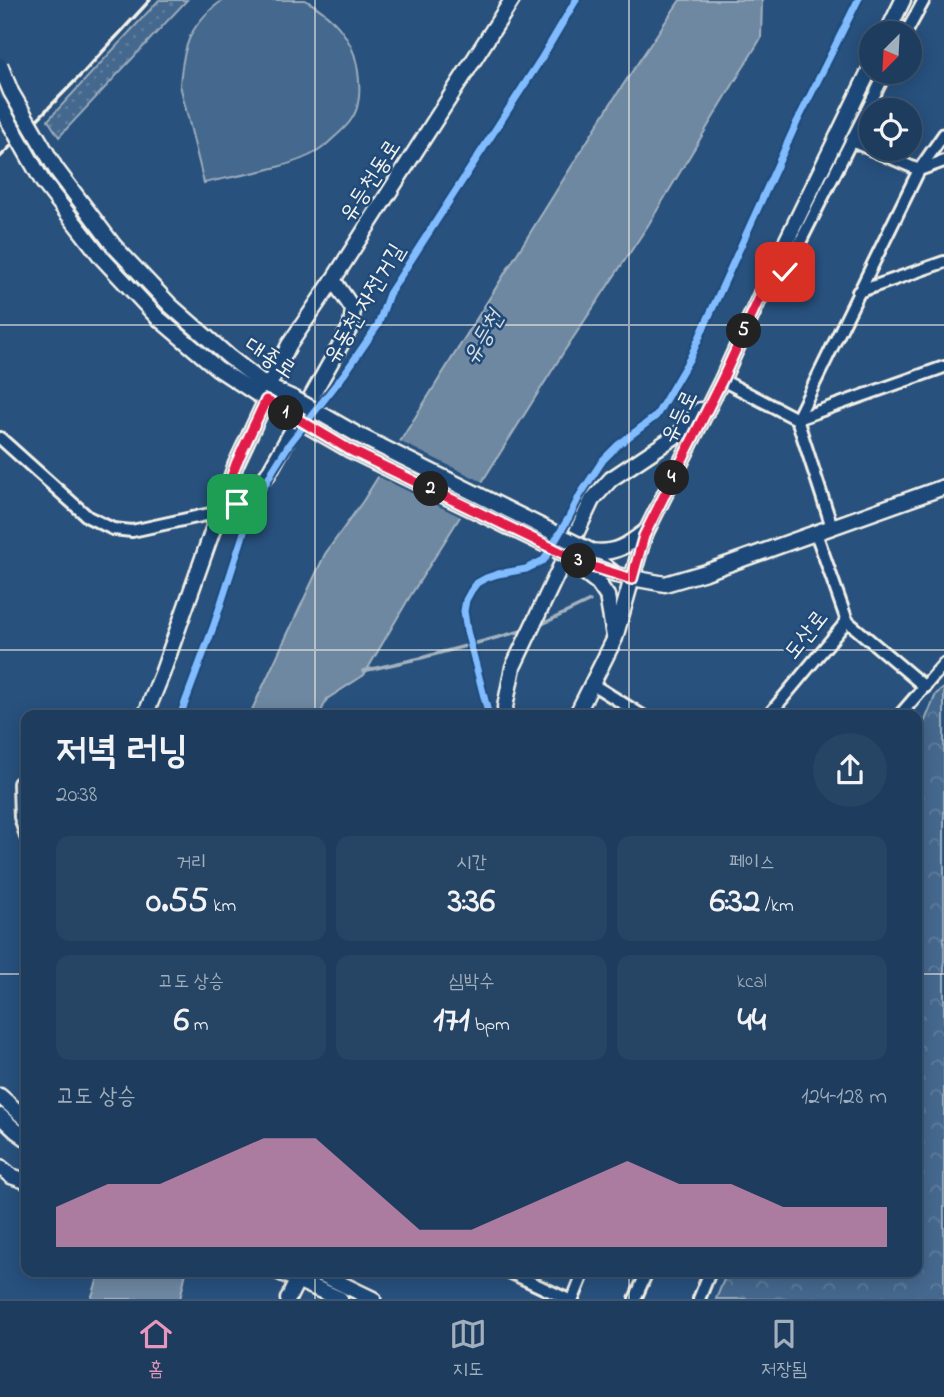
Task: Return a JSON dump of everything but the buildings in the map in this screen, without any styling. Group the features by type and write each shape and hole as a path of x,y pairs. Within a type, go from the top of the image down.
{"main road":[{"name":"유등천동로","path":"147,710 236,464 289,345 512,0"},
{"path":"893,21 903,0"},
{"name":"대종로","path":"0,65 11,92 56,169 114,246 183,318 228,356 286,413 350,450 587,565 632,579"},
{"name":"유등로","path":"579,710 615,638 647,531 863,84"},
{"name":"대종로","path":"0,106 43,182 102,258 158,317 218,368 267,393 295,399 358,435 591,551 616,575"},
{"path":"219,512 237,504 255,490 268,474 351,326 354,309 333,279"},
{"path":"505,710 513,667 592,500 611,479 680,433 718,386"},
{"path":"632,579 665,584 706,572 944,487"},
{"path":"591,551 604,553 618,550 647,531"},
{"path":"535,539 598,583 607,596 615,638"},
{"path":"3,1099 21,1108"},
{"path":"3,1099 21,1115"},
{"path":"0,1116 21,1134"},
{"path":"0,1167 21,1179"},
{"path":"289,1277 312,1294 340,1299"},
{"path":"288,1299 297,1281 305,1277"},
{"path":"325,1277 373,1299"}],"street":[{"path":"913,21 925,0"},
{"path":"768,279 785,272 880,84"},
{"path":"832,527 797,419 919,170 944,134"},
{"path":"851,141 919,170 944,161"},
{"path":"858,292 944,262"},
{"path":"718,386 797,419 944,367"},
{"path":"0,438 88,517 113,529 132,531 219,512"},
{"name":"도산로","path":"773,710 848,621 816,533"},
{"path":"848,621 925,687"},
{"path":"904,710 944,664"},
{"path":"592,684 633,710"},
{"path":"19,783 21,820"},
{"path":"523,1277 570,1299 581,1277"},
{"path":"635,1299 644,1277"},
{"path":"699,1299 708,1277"}],"green space":[{"path":"159,0 187,0 59,137 48,120"},
{"path":"223,0 305,0 323,12 338,27 350,45 358,70 359,98 348,124 318,151 278,167 204,183 180,85 181,71 190,36 203,18"},
{"path":"944,688 944,1299 716,1299 725,1277 922,1277 922,728 936,694"}],"water":[{"name":"유등천","path":"680,0 762,0 761,38 647,227 565,350 409,598 364,675 327,699 322,710 252,710 325,554 363,501 611,103"},
{"path":"98,1277 185,1277 180,1299 91,1299"}],"pier":[{"path":"397,440 485,483 463,518 375,475"}],"waterway":[{"path":"536,627 590,601"},
{"path":"363,671 525,630"}],"railway":[{"path":"0,157 150,0"}],"cycle path":[{"name":"유동천 자전거길","path":"182,710 214,625 244,532 256,501 273,470 378,325 389,294 541,59 576,0"},
{"path":"487,710 467,631 464,611 466,600 477,583 486,578 526,569 544,560 603,460 656,416 690,358 797,122 858,0"}],"route":[{"path":"237,504 219,512 236,464 266,400 350,450 587,565 632,579 644,536 722,380 768,279 785,272"}]}
